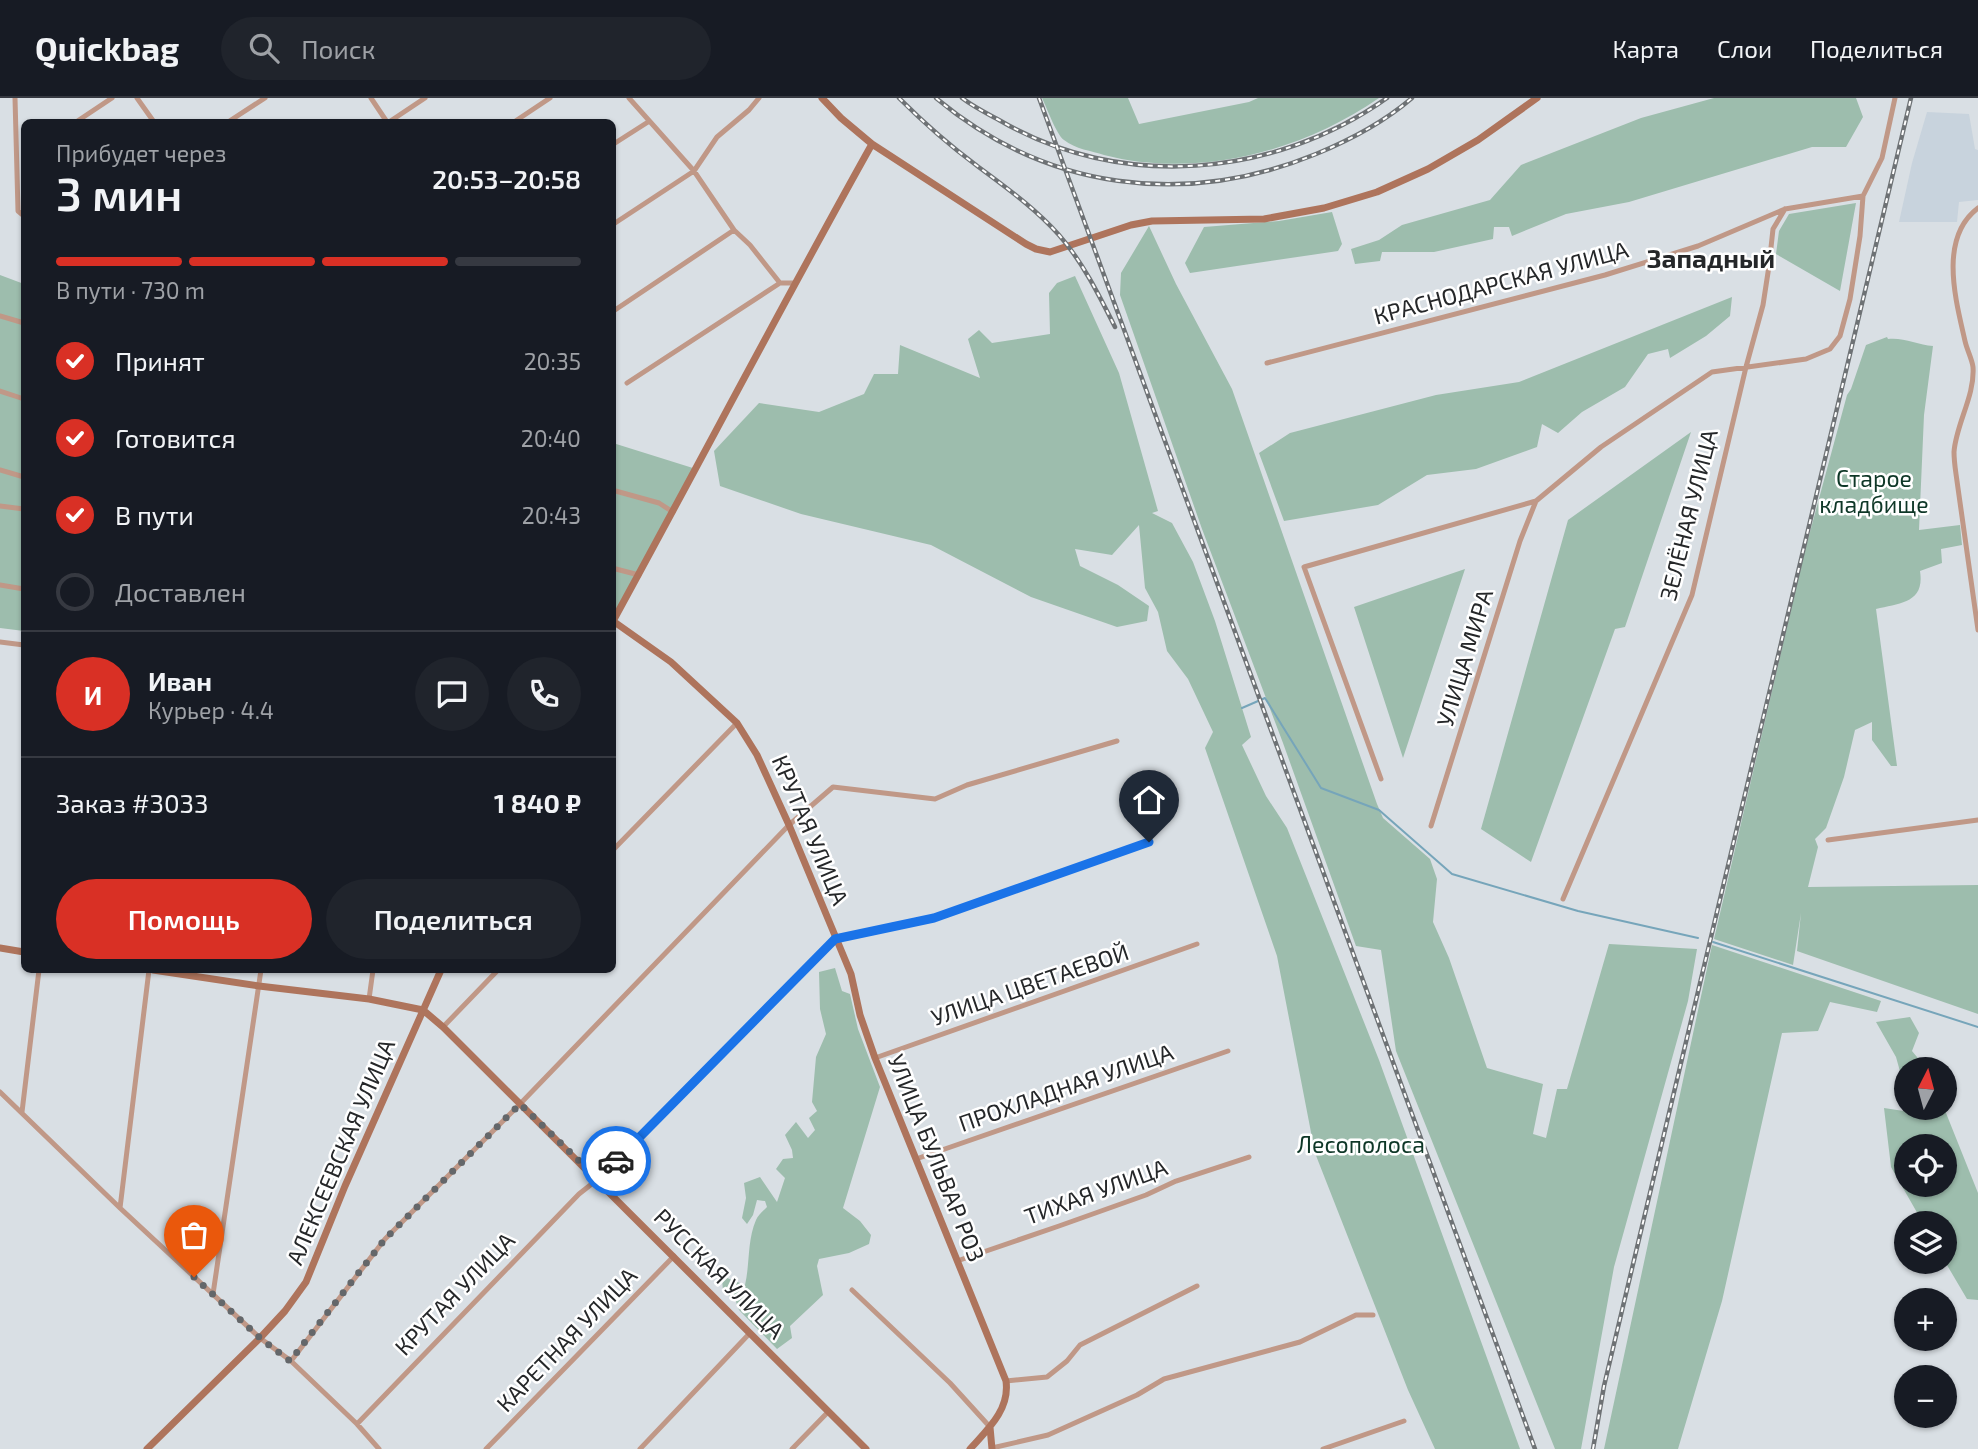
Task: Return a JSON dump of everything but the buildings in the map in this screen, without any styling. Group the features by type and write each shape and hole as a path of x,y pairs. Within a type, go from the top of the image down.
{"street":[{"path":"15,98 18,211 21,214"},
{"path":"80,119 112,98"},
{"path":"137,98 152,119"},
{"path":"250,98 255,105"},
{"path":"233,119 265,98"},
{"path":"371,98 386,119"},
{"path":"393,119 425,98"},
{"path":"518,119 550,98"},
{"path":"629,98 694,170 734,230 750,245 780,283"},
{"path":"616,222 694,170 717,137 750,110 759,98"},
{"path":"822,98 872,144 1036,250 1050,252 1131,225 1152,221 1264,219 1324,208 1377,192 1429,169 1478,140 1537,98"},
{"path":"1381,779 1304,567 1536,501 1601,447 1712,372 1806,359 1829,349 1840,336 1850,299 1863,196 1882,158 1895,98"},
{"path":"616,142 648,122"},
{"path":"616,617 794,283 872,144"},
{"path":"15,153 21,153"},
{"name":"КРАСНОДАРСКАЯ УЛИЦА","path":"1267,363 1605,275 1698,246 1785,209 1863,196"},
{"path":"1978,208 1964,223 1953,259 1959,313 1975,366 1954,451 1978,630"},
{"name":"ЗЕЛЁНАЯ УЛИЦА","path":"1563,899 1692,595 1763,305 1773,229 1785,209"},
{"path":"616,309 734,230"},
{"path":"627,383 780,283 794,283"},
{"path":"0,316 21,322"},
{"path":"0,391 21,398"},
{"path":"0,470 21,476"},
{"path":"616,491 659,503 673,512"},
{"name":"УЛИЦА МИРА","path":"1431,826 1520,541 1536,501"},
{"path":"0,506 21,509"},
{"path":"616,569 639,575"},
{"path":"0,585 21,588"},
{"name":"КРУТАЯ УЛИЦА","path":"357,1424 579,1194 598,1179 835,939 789,825 757,755 737,723 671,662 616,624"},
{"path":"0,642 21,645"},
{"path":"616,847 737,723"},
{"path":"290,1361 385,1239 520,1104 789,825 833,787 936,799 967,785 1117,741"},
{"path":"1828,840 1978,820"},
{"path":"835,939 934,918 1149,842"},
{"name":"УЛИЦА БУЛЬВАР РОЗ","path":"835,939 851,974 860,1014 875,1058 1006,1385"},
{"name":"УЛИЦА ЦВЕТАЕВОЙ","path":"875,1058 1197,944"},
{"path":"0,948 21,952"},
{"path":"22,1113 39,973"},
{"path":"120,1208 151,973"},
{"path":"171,973 369,999 423,1010"},
{"path":"213,1294 261,973"},
{"path":"369,999 373,973"},
{"name":"АЛЕКСЕЕВСКАЯ УЛИЦА","path":"147,1449 260,1338 285,1311 306,1282 345,1186 440,973"},
{"path":"443,1027 495,973"},
{"name":"РУССКАЯ УЛИЦА","path":"423,1010 598,1179 866,1449"},
{"name":"ПРОХЛАДНАЯ УЛИЦА","path":"916,1159 1228,1051"},
{"path":"0,1092 120,1208 357,1424 379,1449"},
{"name":"ТИХАЯ УЛИЦА","path":"957,1261 1248,1157"},
{"name":"КАРЕТНАЯ УЛИЦА","path":"486,1449 674,1256"},
{"path":"970,1449 999,1413 1006,1385 1046,1377 1067,1361 1080,1345 1197,1286"},
{"path":"852,1290 950,1383 990,1427 992,1449 1048,1435 1137,1395 1164,1379 1300,1342 1356,1315 1373,1315"},
{"path":"640,1449 750,1333"},
{"path":"792,1449 828,1412"},
{"path":"1324,1449 1405,1421"}],"shaded area":[{"path":"1927,112 1969,114 1975,149 1978,150 1978,200 1959,202 1957,222 1899,222"}],"green space":[{"path":"1042,98 1128,98 1139,124 1258,98 1379,98 1349,117 1282,146 1247,156 1175,164 1139,162 1073,146 1058,132"},
{"path":"1714,98 1856,98 1863,117 1846,147 1812,147 1629,202 1566,214 1512,236 1509,227 1494,227 1493,239 1434,252 1382,252 1380,261 1355,264 1351,249 1379,240 1402,225 1490,200 1521,165 1641,118"},
{"path":"1856,203 1840,291 1776,254 1779,231 1789,214"},
{"path":"1332,212 1342,244 1338,251 1190,273 1185,263 1204,227 1279,221"},
{"path":"1149,226 1176,284 1232,389 1383,818 1430,859 1437,879 1433,922 1449,958 1487,1068 1543,1084 1533,1134 1546,1138 1557,1089 1567,1089 1609,944 1697,949 1688,1001 1614,1267 1581,1449 1555,1449 1396,1051 1381,950 1356,946 1202,529 1120,295 1121,273"},
{"path":"0,275 21,283 21,631 0,628"},
{"name":"Лесополоса","path":"1075,276 1119,373 1158,511 1152,513 1172,523 1193,562 1215,621 1251,737 1242,745 1266,796 1287,828 1379,1060 1520,1449 1435,1449 1408,1390 1315,1153 1277,956 1205,748 1213,732 1188,679 1167,651 1158,612 1145,588 1139,525 1112,555 1075,549 1080,566 1118,585 1149,606 1147,621 1117,627 1031,597 931,545 801,514 720,486 714,451 759,403 819,412 864,394 874,374 898,374 900,345 980,378 968,339 979,330 992,343 1050,334 1049,293 1057,283"},
{"path":"1732,297 1730,316 1706,336 1670,358 1668,349 1648,354 1625,387 1582,412 1558,433 1542,424 1537,447 1476,469 1427,475 1378,505 1284,521 1259,453 1290,433 1436,395 1519,382"},
{"name":"Старое кладбище","path":"1887,337 1933,346 1924,415 1919,530 1960,525 1962,545 1941,549 1942,563 1920,571 1921,582 1915,596 1902,603 1876,609 1897,766 1891,766 1872,740 1872,722 1855,730 1844,777 1826,828 1815,839 1818,847 1808,887 1978,885 1978,1014 1797,951 1801,913 1793,965 1714,939 1804,554 1847,395 1866,345"},
{"path":"1691,432 1625,627 1615,629 1531,862 1481,829 1568,520"},
{"path":"616,444 696,469 616,617"},
{"path":"1465,569 1403,758 1354,607"},
{"path":"1712,945 1881,1001 1877,1012 1830,1002 1818,1031 1782,1033 1722,1301 1678,1449 1604,1449"},
{"path":"835,968 842,991 850,994 858,1029 880,1087 843,1208 860,1221 871,1235 869,1244 849,1253 819,1259 817,1266 823,1295 790,1326 792,1338 777,1349 739,1310 735,1299 723,1293 722,1276 745,1285 753,1228 758,1216 767,1207 765,1201 757,1200 747,1224 742,1218 746,1198 744,1183 760,1177 777,1202 785,1178 776,1169 783,1159 793,1158 785,1135 796,1122 808,1138 815,1130 809,1118 817,1111 812,1102 816,1057 826,1034 820,1009 819,972"},
{"path":"1910,1017 1919,1033 1912,1051 1917,1057 1896,1057 1876,1022"},
{"path":"1884,1108 1894,1110 1894,1120 1949,1120 1954,1134 1894,1134 1894,1172 1891,1167"},
{"path":"1957,1140 1978,1193 1978,1300 1967,1299 1952,1274 1957,1274 1957,1211 1916,1211 1908,1197 1957,1197"}],"waterway":[{"path":"1242,708 1265,698 1321,788 1379,810 1452,874 1578,911 1698,938"},
{"path":"1713,942 1978,1027"}],"railway":[{"path":"899,98 946,141 1040,215 1083,267 1115,327"},
{"path":"936,98 978,129 1023,153 1070,170 1118,181 1167,184 1216,181 1266,171 1316,154 1366,130 1412,98"},
{"path":"962,98 1046,143 1095,158 1145,165 1196,166 1246,159 1296,145 1343,125 1387,98"},
{"path":"1039,98 1535,1449"},
{"path":"1593,1449 1604,1386 1911,98"}],"way so far":[{"path":"194,1277 260,1338 290,1361 385,1239 520,1104 598,1179 616,1161"}],"district":[{"name":"Западный","path":"1711,259"}],"route":[{"path":"616,1161 835,939 934,918 1149,842"}]}
